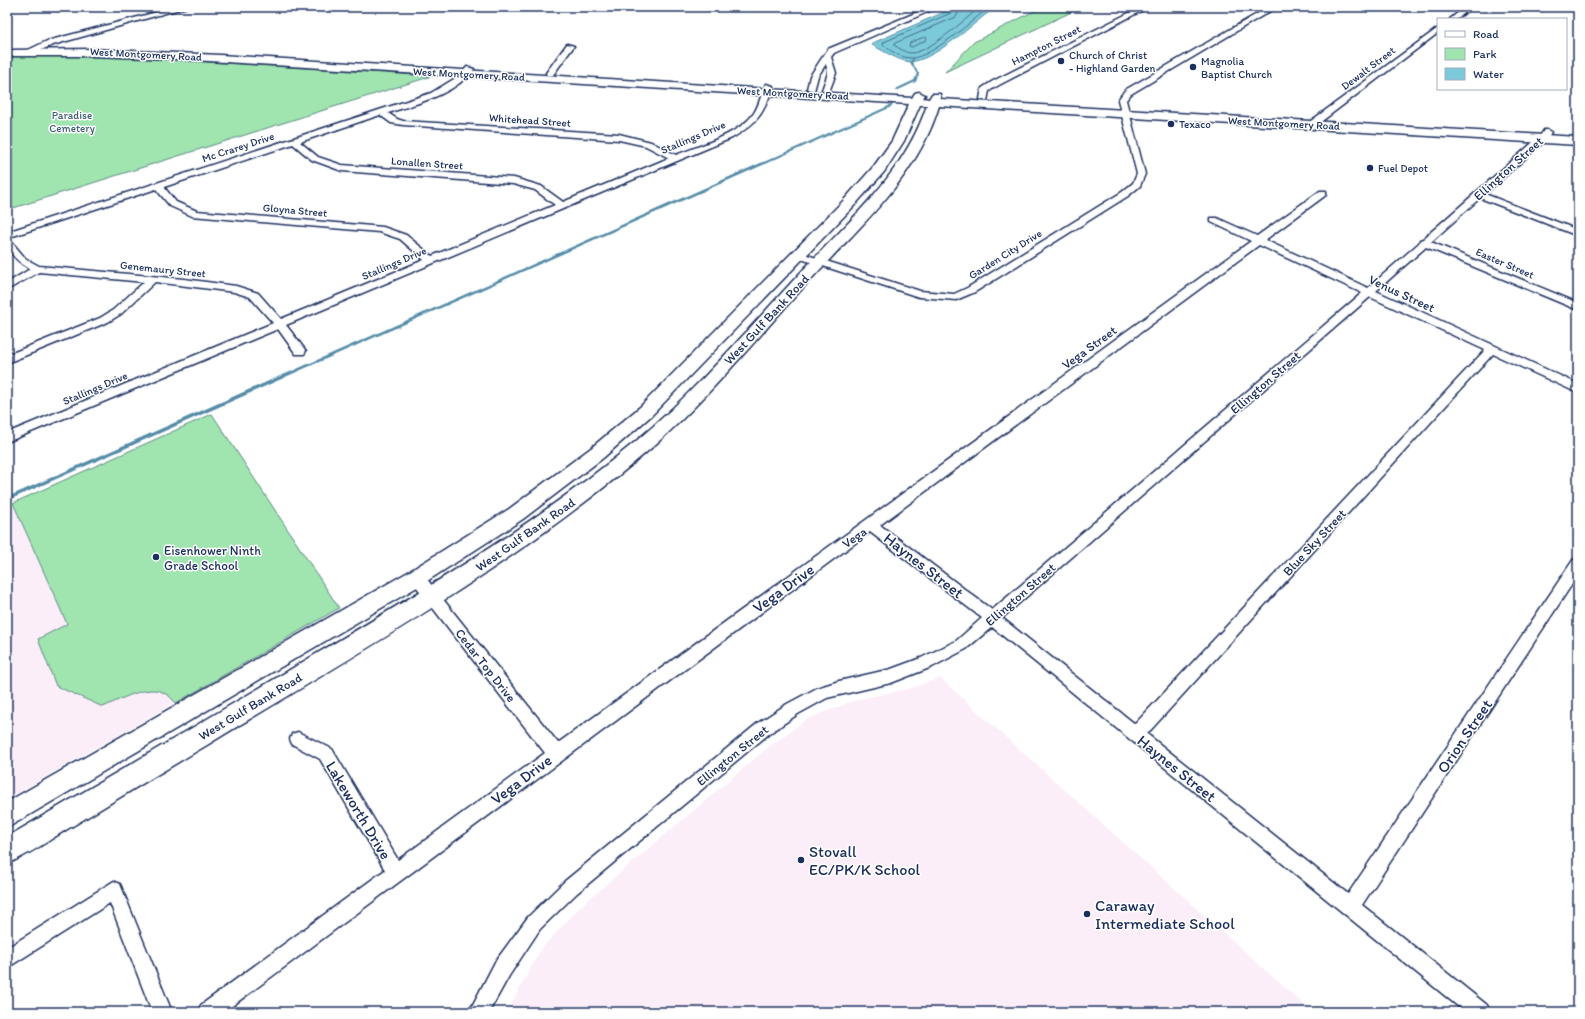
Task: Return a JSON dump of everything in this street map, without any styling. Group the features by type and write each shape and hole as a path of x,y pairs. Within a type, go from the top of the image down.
{"main road":[{"name":"West Montgomery Road","path":"7,48 104,46 169,49 467,71 550,73 769,89 826,90 918,98"},
{"name":"West Montgomery Road","path":"7,53 89,51 162,54 1545,135 1578,134"},
{"name":"West Gulf Bank Road","path":"7,816 417,577 516,514 598,453 646,411 798,255 878,169 898,141 918,98"},
{"name":"West Montgomery Road","path":"936,99 984,99 1124,110"},
{"name":"West Gulf Bank Road","path":"7,851 432,596 531,531 617,466 670,420 819,262 898,174 917,147 928,124 936,99"},
{"name":"West Montgomery Road","path":"1545,135 1578,140"},
{"path":"878,169 898,174"},
{"path":"713,343 736,351"},
{"path":"598,453 617,466"},
{"path":"163,725 176,750"}],"street":[{"path":"28,52 50,42 184,7"},
{"path":"811,89 814,76 831,51 936,7"},
{"name":"Hampton Street","path":"984,99 985,90 996,83 1146,7"},
{"path":"1124,110 1122,100 1128,92 1274,7"},
{"path":"1454,18 1469,7"},
{"name":"Dewalt Street","path":"1315,122 1437,31"},
{"path":"550,73 570,46"},
{"path":"826,90 832,73 827,57"},
{"name":"Mc Crarey Drive","path":"7,235 434,95 450,87 467,71"},
{"name":"Stallings Drive","path":"7,438 729,136 750,123 760,114 769,89"},
{"name":"Garden City Drive","path":"798,255 919,294 940,297 956,297 1118,198 1136,184 1141,174 1124,110"},
{"name":"Whitehead Street","path":"381,112 394,121 403,123 632,139 654,145 675,158"},
{"name":"Ellington Street","path":"479,1012 502,969 534,923 571,887 764,728 792,708 822,693 849,685 890,676 934,661 961,645 1368,293 1423,242 1545,135"},
{"name":"Lonallen Street","path":"294,140 312,158 321,163 342,168 514,181 538,188 562,206"},
{"name":"Gloyna Street","path":"158,185 173,204 194,214 380,229 403,238 431,260"},
{"name":"Vega Street","path":"872,525 1257,240 1323,193"},
{"path":"1478,194 1578,233"},
{"name":"Venus Street","path":"1214,220 1368,293 1578,389"},
{"name":"Genemaury Street","path":"7,242 23,261 38,269 153,279 236,289 254,295 280,324 300,351"},
{"name":"Easter Street","path":"1423,242 1578,307"},
{"path":"7,287 38,269"},
{"path":"7,359 104,320 117,312 153,279"},
{"name":"Blue Sky Street","path":"1136,735 1492,349"},
{"name":"Vega","path":"837,549 872,525"},
{"name":"Haynes Street","path":"872,525 992,618 1480,1012"},
{"name":"Vega Drive","path":"208,1012 556,754 837,549"},
{"name":"Orion Street","path":"1350,907 1578,564"},
{"name":"Cedar Top Drive","path":"417,577 556,754"},
{"name":"Lakeworth Drive","path":"298,738 326,754 396,873"},
{"path":"7,959 114,890 162,1012"}],"shaded area":[{"name":"Eisenhower Ninth Grade School","path":"212,414 339,608 7,799 7,506"},
{"name":"Stovall EC/PK/K School","path":"940,678 1312,1012 507,1012 541,949 582,905 766,749 807,719 859,699 908,689"}],"green space":[{"path":"1042,7 1082,7 945,72 974,42"},
{"name":"Paradise Cemetery","path":"40,56 142,58 432,76 7,210 7,57"},
{"name":"Eisenhower Ninth Grade School","path":"212,414 339,608 176,703 166,694 157,690 150,690 133,694 103,707 56,686 38,639 67,624 13,503"}],"water":[{"path":"956,7 996,7 952,42 926,57 915,61 901,60 872,45 875,42"}],"waterway":[{"path":"896,90 915,81 918,74 911,62 914,58"},
{"path":"762,164 889,107 893,103"},
{"path":"282,377 764,163"},
{"path":"7,499 284,376"}],"place":[{"name":"Church of Christ - Highland Garden","path":"1061,61"},
{"name":"Magnolia Baptist Church","path":"1193,67"},
{"name":"Texaco","path":"1171,124"},
{"name":"Fuel Depot","path":"1370,168"},
{"name":"Eisenhower Ninth Grade School","path":"156,557"},
{"name":"Stovall EC/PK/K School","path":"801,860"},
{"name":"Caraway Intermediate School","path":"1087,914"}]}
